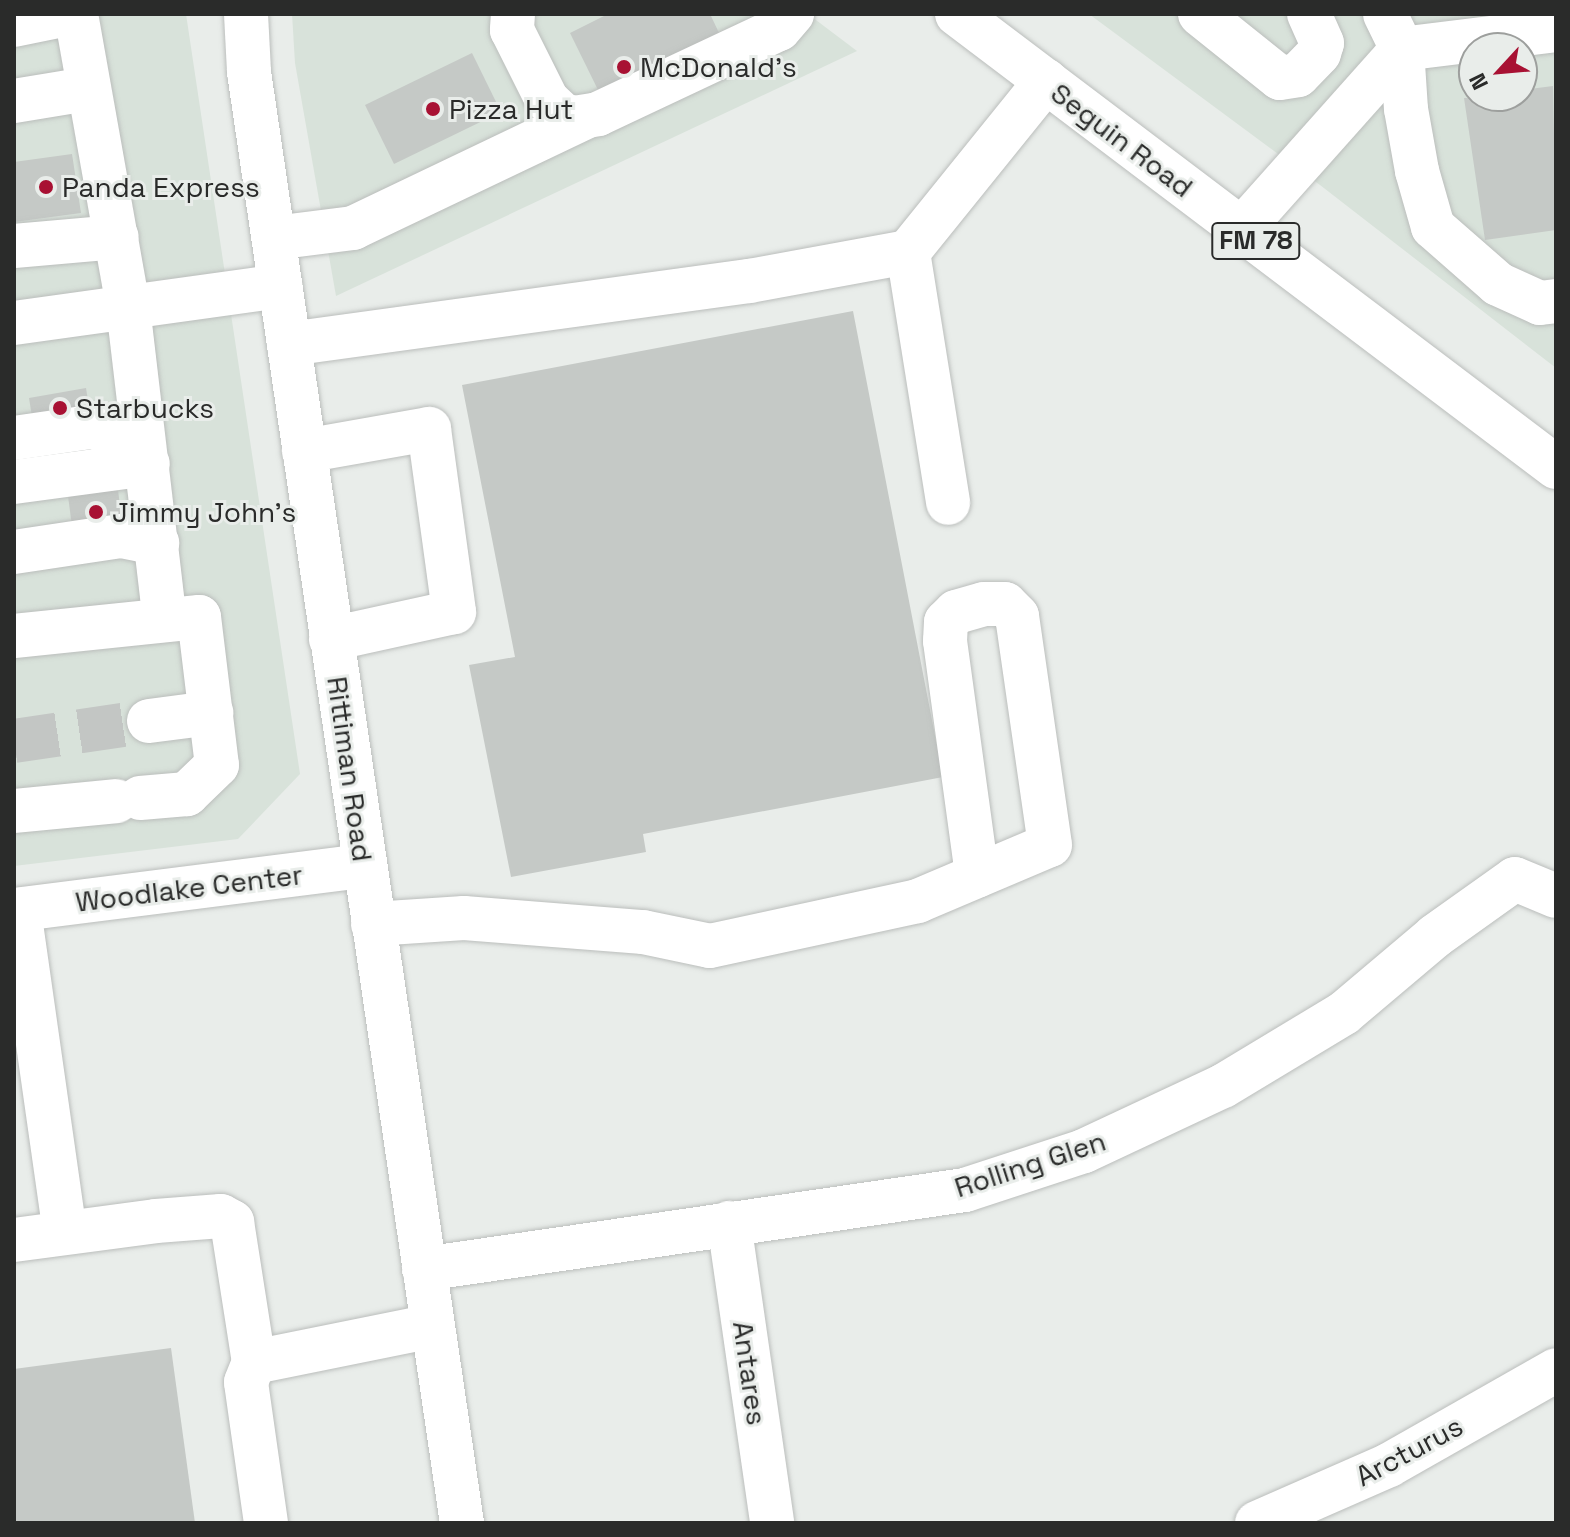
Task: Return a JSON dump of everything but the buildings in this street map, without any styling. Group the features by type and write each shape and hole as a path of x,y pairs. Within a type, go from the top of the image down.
{"main road":[{"path":"14,25 68,14"},
{"path":"76,14 128,307 136,448 157,543 165,620"},
{"name":"Rittiman Road","path":"246,14 249,72 462,1523"},
{"path":"513,14 512,30 552,107 563,115 586,117"},
{"name":"Seguin Road","path":"957,14 1556,467"},
{"path":"1200,14 1280,78 1309,47"},
{"path":"1227,14 1309,47 1365,90"},
{"path":"274,238 353,228 586,117 778,19"},
{"path":"1393,32 1556,30"},
{"path":"1241,230 1365,90 1393,32"},
{"path":"1393,32 1417,171 1433,227 1498,284 1540,303 1556,301"},
{"path":"1309,47 1334,125"},
{"path":"289,344 718,286 908,252 1046,81"},
{"path":"14,101 87,89"},
{"path":"14,246 117,237"},
{"path":"908,252 948,503"},
{"path":"16,324 280,286"},
{"path":"14,438 97,426 136,448"},
{"path":"304,451 429,429 454,612 331,639"},
{"path":"14,456 136,448"},
{"path":"14,482 136,448"},
{"path":"14,552 121,536 157,543"},
{"path":"14,562 157,543"},
{"path":"373,924 464,918 643,932 710,946 918,901 977,876 1050,845 1017,616 1005,604 984,604 956,612 946,622 945,641 977,876"},
{"path":"14,636 199,617 217,765 187,794 14,811"},
{"path":"149,721 211,713"},
{"name":"Woodlake Center","path":"17,910 364,866"},
{"name":"Rolling Glen","path":"424,1269 965,1190 1084,1151 1223,1086 1344,1013 1447,926 1515,879 1556,896"},
{"path":"17,910 65,1232"},
{"path":"14,1240 221,1216 232,1222 254,1362 246,1382 266,1523"},
{"name":"Antares","path":"729,1223 772,1523"},
{"path":"254,1362 432,1326"},
{"name":"Arcturus","path":"1257,1523 1389,1465 1555,1373"}],"shaded area":[{"path":"14,14 186,14 300,774 238,839 14,866"},
{"path":"292,14 808,14 857,51 336,296 295,63"},
{"path":"1089,14 1556,14 1556,368 1320,185"}],"tunnel":[{"path":"14,741 149,721"}],"place":[{"name":"McDonald's","path":"624,67"},
{"name":"Pizza Hut","path":"433,109"},
{"name":"Panda Express","path":"46,187"},
{"name":"Starbucks","path":"60,408"},
{"name":"Jimmy John's","path":"96,512"}]}
